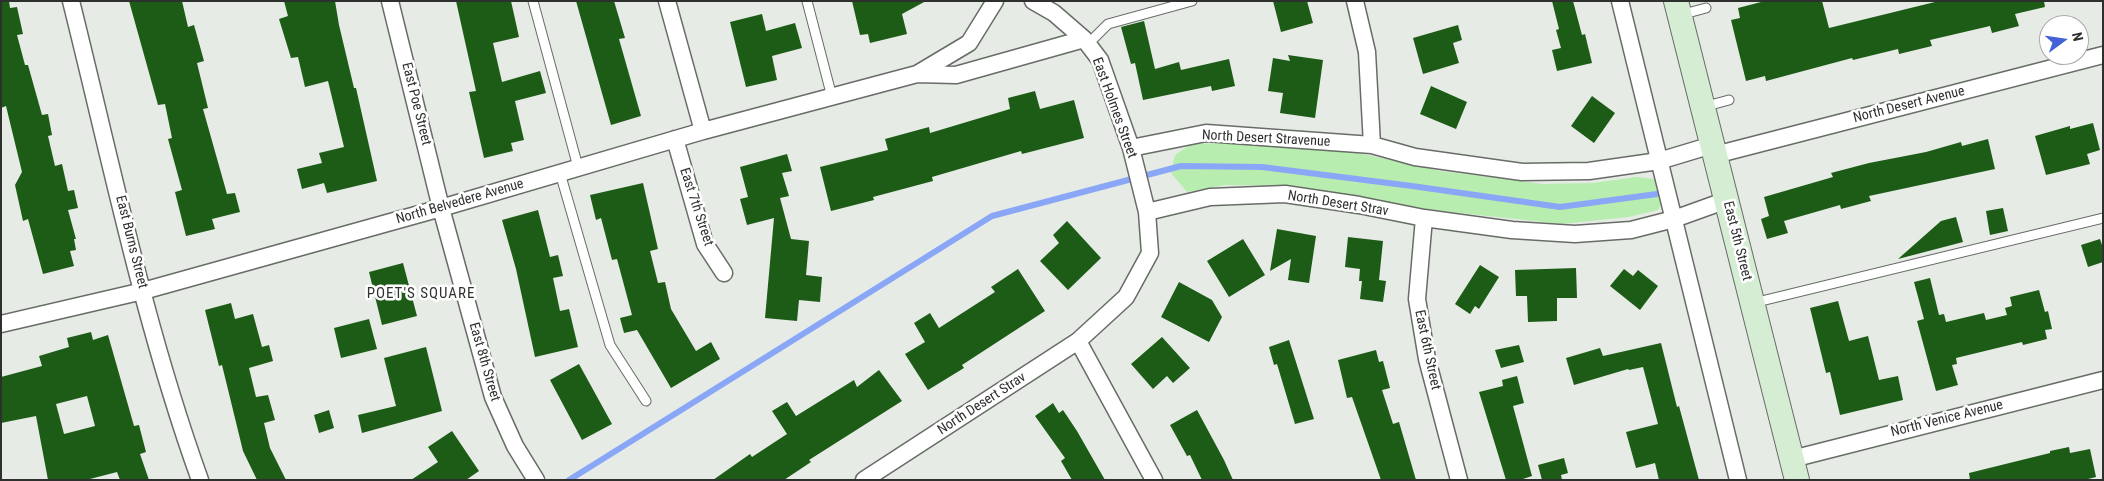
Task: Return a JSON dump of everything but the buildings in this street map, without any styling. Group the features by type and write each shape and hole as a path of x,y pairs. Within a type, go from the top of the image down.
{"street":[{"name":"East Burns Street","path":"71,1 143,291 182,430 200,480"},
{"name":"East Poe Street","path":"390,1 441,208"},
{"path":"667,1 703,131"},
{"name":"North Belvedere Avenue","path":"917,74 969,43 996,1"},
{"name":"East Holmes Street","path":"1033,1 1054,13 1086,41 1100,60 1131,148 1147,212"},
{"path":"1355,1 1367,52 1372,145 1415,157 1522,172 1589,171 1659,161 1714,150"},
{"path":"1620,1 1738,480"},
{"name":"East 5th Street","path":"1678,8 1795,469"},
{"name":"North Belvedere Avenue","path":"1,324 143,291 832,96 917,74 956,74 1086,41"},
{"name":"North Desert Avenue","path":"1714,150 2103,55"},
{"name":"North Desert Stravenue","path":"1131,148 1206,133 1372,145"},
{"name":"East 7th Street","path":"675,139 705,244 724,273"},
{"name":"North Desert Strav","path":"864,480 1078,342 1126,297 1150,253 1147,212 1210,197 1285,194 1424,218 1512,230 1575,234 1631,230 1674,219 1727,200"},
{"name":"East 8th Street","path":"441,208 493,397 514,446 533,479"},
{"name":"East 6th Street","path":"1424,218 1417,300 1427,360 1459,480"},
{"path":"1078,342 1154,480"},
{"name":"North Venice Avenue","path":"1795,469 2103,380"}],"lane":[{"path":"534,1 578,167"},
{"path":"807,1 832,96"},
{"path":"1086,41 1108,24 1192,1"},
{"path":"1678,8 1706,8"},
{"path":"1703,107 1729,100"},
{"path":"560,173 610,346 646,401"},
{"path":"1753,304 2103,218"}],"green space":[{"path":"1251,142 1363,154 1441,171 1543,184 1593,183 1636,177 1655,179 1661,189 1664,200 1658,210 1629,217 1562,224 1433,210 1285,186 1225,185 1187,192 1171,173 1175,155 1191,144"}],"waterway":[{"path":"569,480 992,216 1181,166 1262,167 1560,207 1657,194"}],"district":[{"name":"POET'S SQUARE","path":"421,294"}]}
